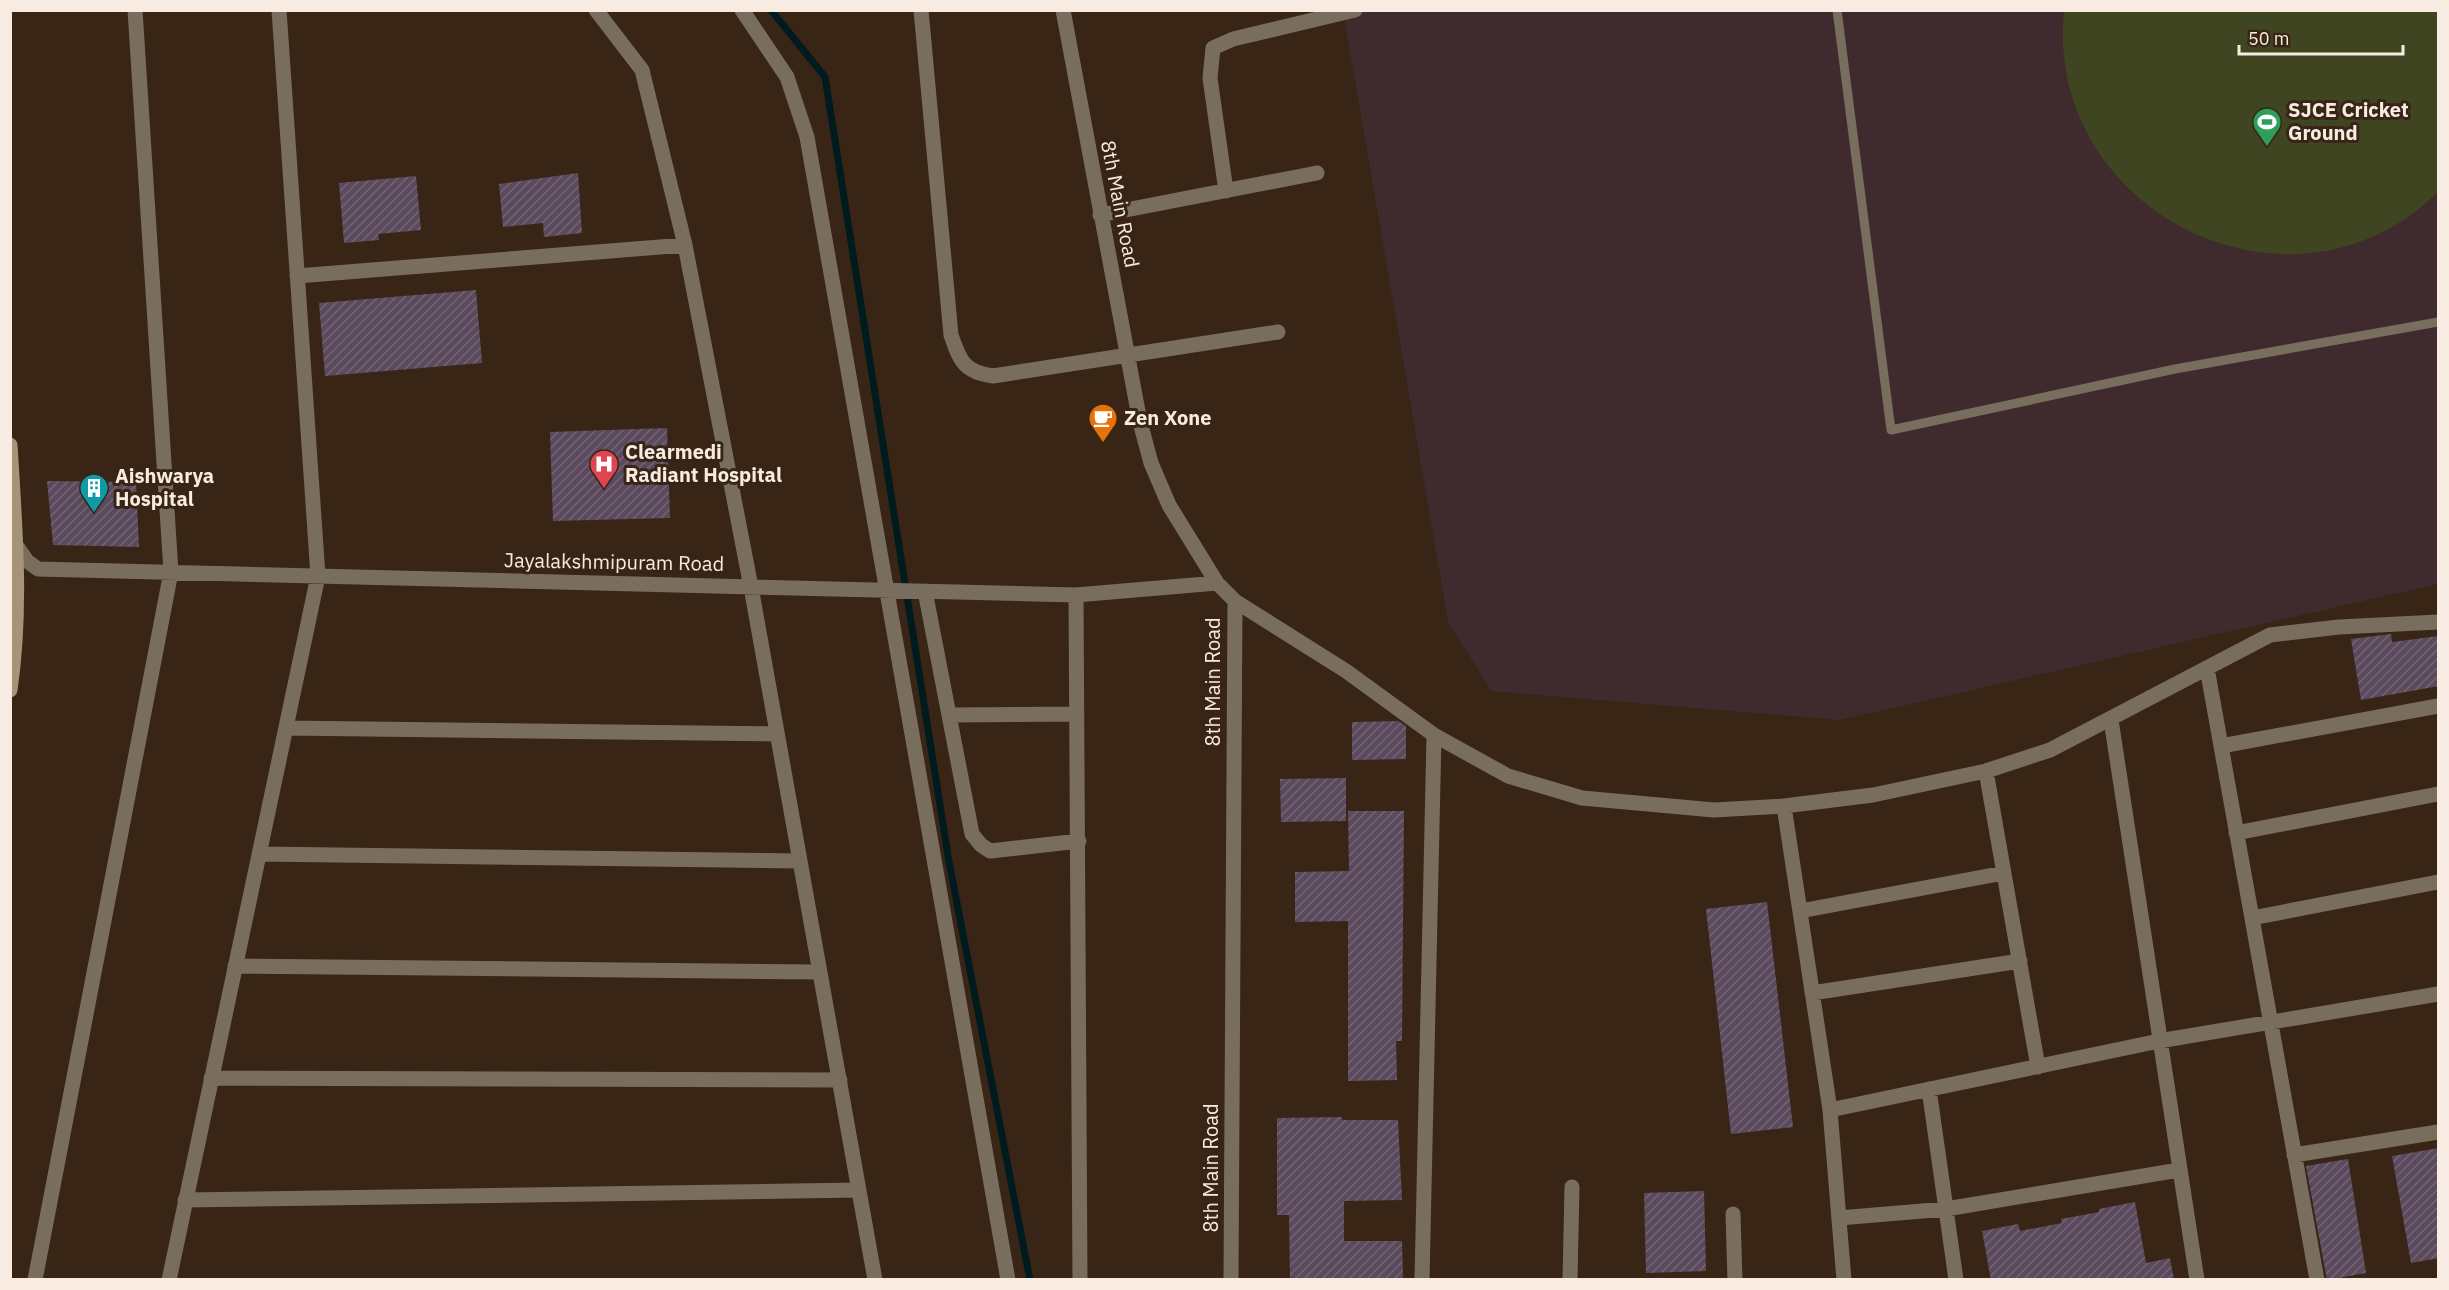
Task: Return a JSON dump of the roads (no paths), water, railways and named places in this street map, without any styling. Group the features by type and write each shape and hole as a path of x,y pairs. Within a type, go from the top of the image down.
{"street":[{"path":"35,1280 171,572 135,10"},
{"path":"169,1280 318,576 279,10"},
{"path":"596,10 642,70 685,245 751,587 875,1280"},
{"path":"742,10 787,77 807,137 1008,1280"},
{"path":"921,10 951,334 960,360 976,373 993,376 1278,332"},
{"name":"8th Main Road","path":"1063,10 1127,354 1151,463 1169,505 1217,583 1235,601 1231,1280"},
{"path":"1226,191 1210,78 1213,48 1233,39 1355,10"},
{"path":"1100,215 1317,173"},
{"path":"297,276 685,245"},
{"path":"10,445 18,548 18,641 10,690"},
{"name":"Jayalakshmipuram Road","path":"18,548 27,561 38,569 1076,595 1217,583"},
{"path":"925,591 972,834 981,845 990,851 1079,841"},
{"path":"1076,595 1080,1280"},
{"path":"1235,601 1346,671 1434,735 1508,776 1582,798 1714,810 1784,806 1873,795 1986,771 2050,750 2270,635 2339,627 2439,622"},
{"path":"2207,668 2317,1280"},
{"path":"2221,746 2439,706"},
{"path":"950,715 1077,714"},
{"path":"2111,720 2197,1280"},
{"path":"286,728 777,734"},
{"path":"1422,1280 1434,735"},
{"path":"1986,771 2038,1067"},
{"path":"2236,833 2439,794"},
{"path":"1784,806 1830,1110 1844,1280"},
{"path":"259,854 800,861"},
{"path":"1800,911 2004,873"},
{"path":"2252,918 2439,882"},
{"path":"1812,993 2020,961"},
{"path":"235,966 820,972"},
{"path":"1830,1110 2159,1041 2439,994"},
{"path":"211,1078 840,1080"},
{"path":"1929,1089 1956,1280"},
{"path":"2294,1155 2439,1132"},
{"path":"1839,1218 1946,1209 2179,1170"},
{"path":"1570,1280 1572,1187"},
{"path":"185,1200 859,1190"},
{"path":"1733,1214 1735,1280"}],"lane":[{"path":"1837,10 1891,430 2175,369 2439,322"}],"waterway":[{"path":"771,10 825,77 949,862 1030,1280"}],"place":[{"name":"SJCE Cricket Ground","path":"2267,148"},
{"name":"Zen Xone","path":"1103,444"},
{"name":"Clearmedi Radiant Hospital","path":"604,490"},
{"name":"Aishwarya Hospital","path":"94,514"}]}
